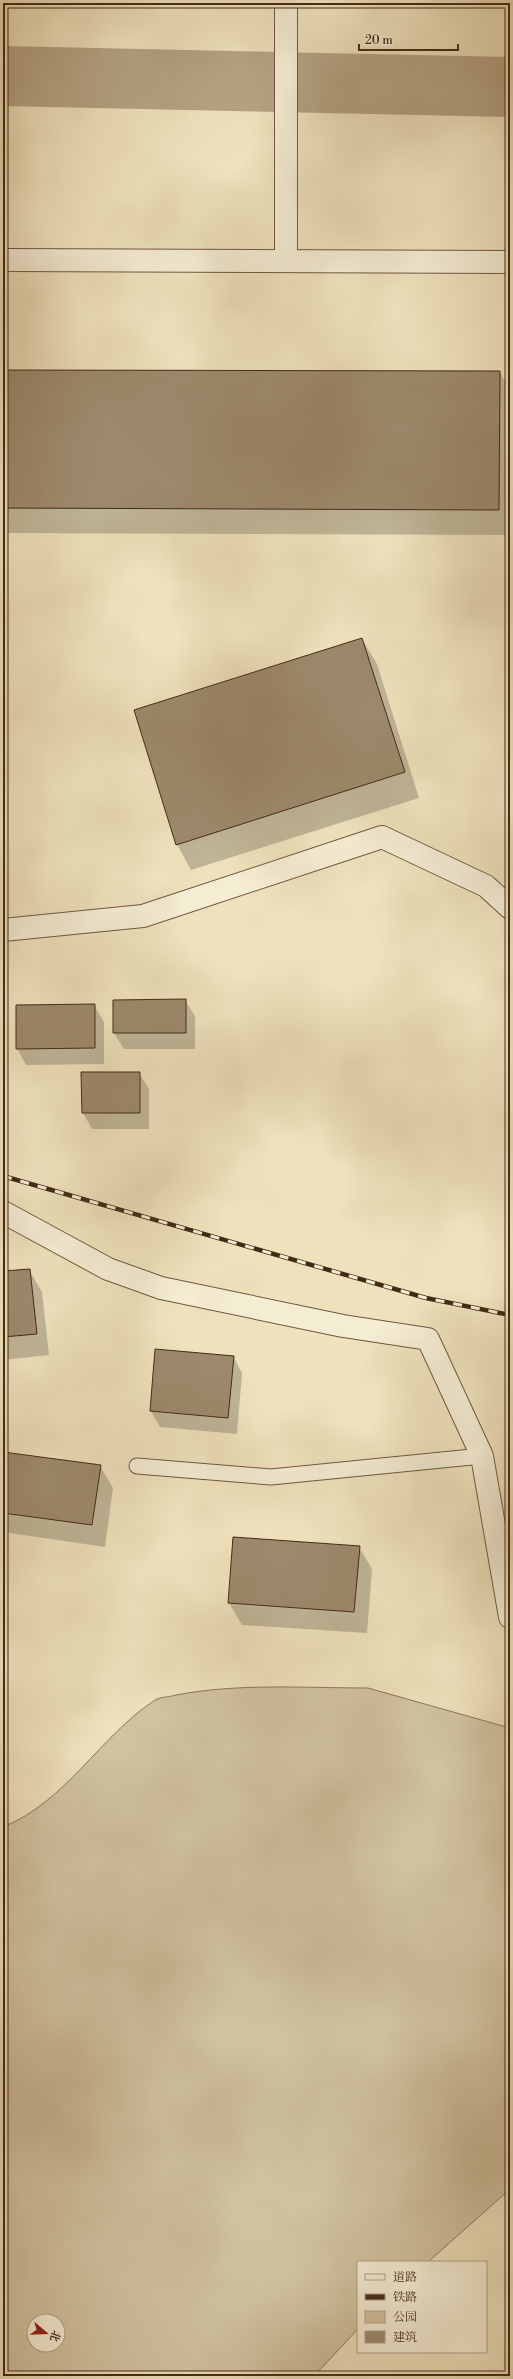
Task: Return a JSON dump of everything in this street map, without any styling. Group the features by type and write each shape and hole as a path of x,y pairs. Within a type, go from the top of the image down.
{"street":[{"path":"286,3 286,261"},
{"path":"3,260 510,262"},
{"path":"3,930 143,916 382,837 486,886 510,908"},
{"path":"3,1212 108,1269 160,1288 343,1326 428,1339 482,1456 510,1617"}],"lane":[{"path":"137,1466 271,1477 482,1456"}],"green space":[{"path":"247,1688 368,1688 510,1728 510,2189 429,2261 357,2261 357,2330 314,2376 3,2376 3,1827 26,1816 46,1801 135,1715 155,1700 199,1691"}],"building":[{"path":"3,370 500,371 499,510 3,508"},
{"path":"362,638 405,772 176,845 134,710"},
{"path":"186,999 186,1033 113,1033 113,1000"},
{"path":"95,1004 95,1048 16,1049 16,1005"},
{"path":"81,1072 140,1072 140,1113 82,1113"},
{"path":"30,1269 37,1334 3,1337 3,1271"},
{"path":"155,1349 234,1356 228,1418 150,1411"},
{"path":"3,1452 101,1465 92,1525 3,1513"},
{"path":"233,1537 360,1546 354,1612 228,1603"}],"waterway":[{"path":"3,76 510,87"}],"railway":[{"path":"3,1176 426,1298 510,1315"}]}
